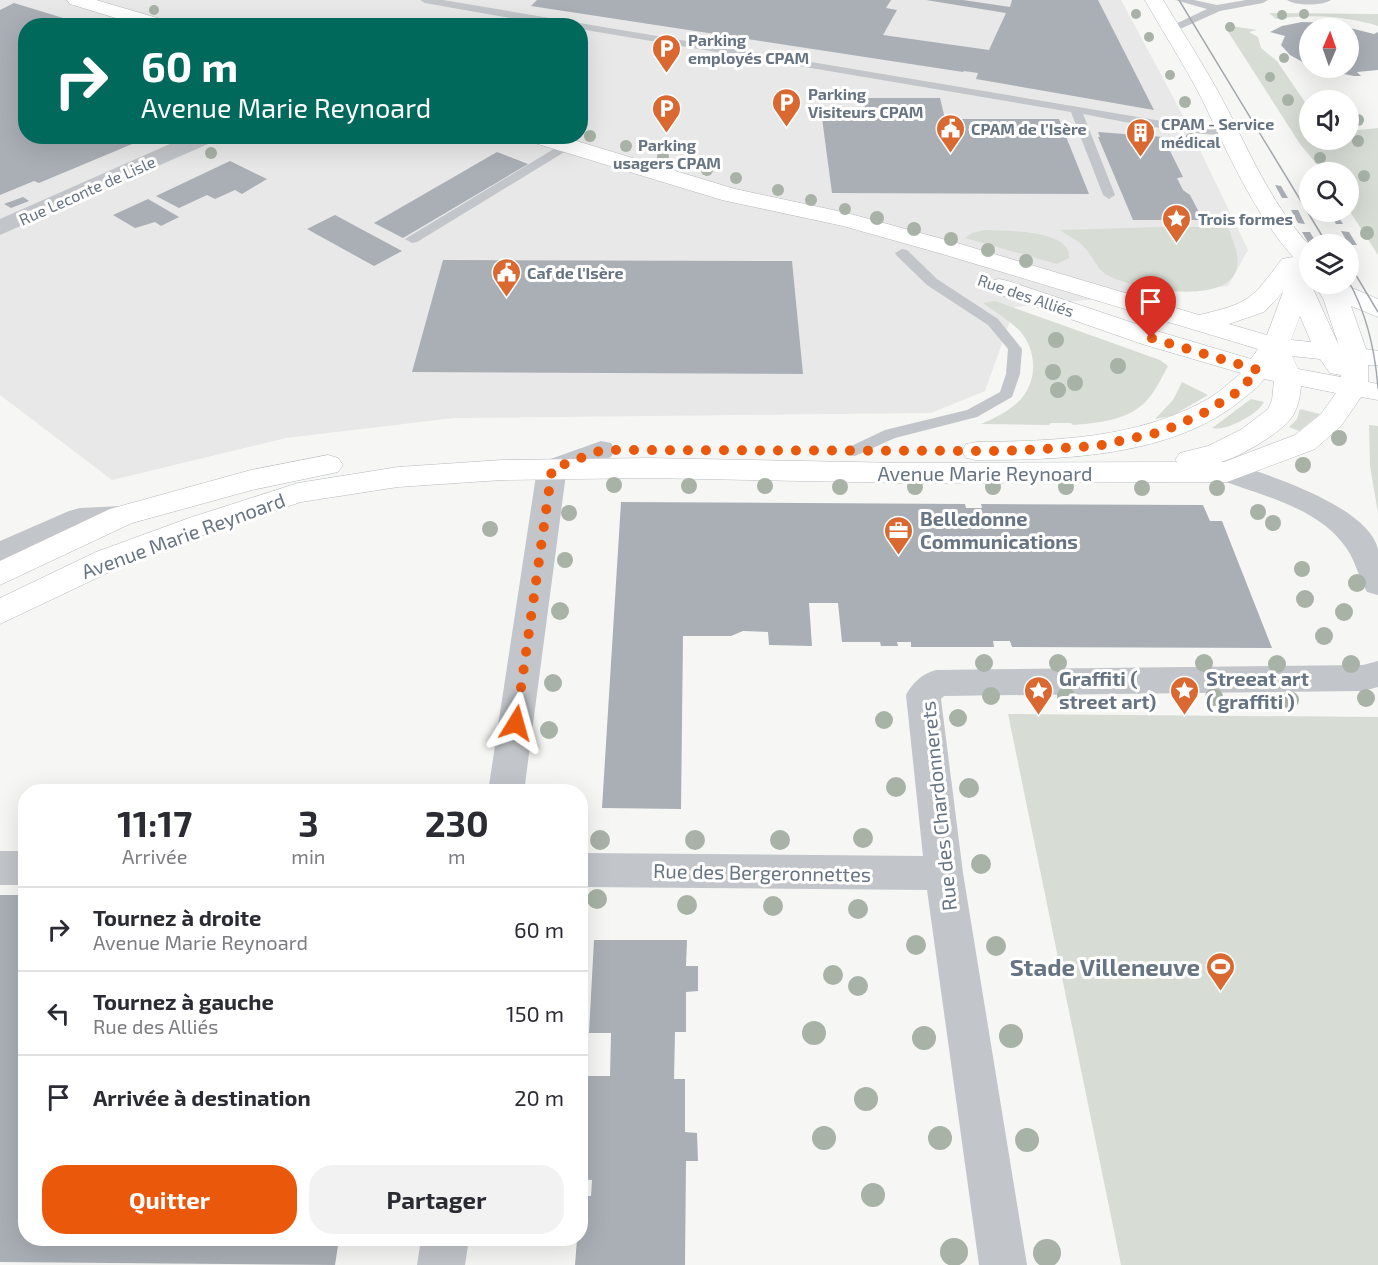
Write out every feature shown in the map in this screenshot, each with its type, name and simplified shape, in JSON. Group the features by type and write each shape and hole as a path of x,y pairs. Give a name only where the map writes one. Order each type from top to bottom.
{"main road":[{"path":"76,0 137,18"},
{"path":"1154,0 1283,231 1299,268"},
{"name":"Rue des Alliés","path":"564,144 670,178 766,204 847,220 937,245 1275,346"},
{"name":"Rue des Alliés","path":"766,204 833,232 902,253 1151,338 1258,370 1366,390"},
{"path":"1197,323 1242,315 1261,305 1299,271"},
{"name":"Avenue Marie Reynoard","path":"0,574 121,516 251,480 347,462 418,453 472,450 1005,451 1097,446 1161,432 1202,414 1239,391 1258,370 1275,346 1299,273"},
{"path":"1308,294 1329,353 1366,390"},
{"path":"1333,294 1367,357 1366,390"},
{"path":"1346,294 1378,309"},
{"path":"1275,346 1367,357"},
{"path":"1128,474 1217,454 1252,435 1280,414 1286,400 1288,377 1275,346"},
{"name":"Avenue Marie Reynoard","path":"0,612 107,560 200,525 298,493 398,477 502,470 1128,474 1227,472 1305,442 1366,390"}],"street":[{"name":"Rue Leconte de Lisle","path":"0,228 189,144"},
{"name":"Avenue Marie Reynoard","path":"552,469 602,450"},
{"path":"507,784 552,469"},
{"path":"1227,472 1301,500 1340,521 1361,545 1378,584"},
{"name":"Avenue Marie Reynoard","path":"0,553 81,518 121,516"},
{"name":"Rue des Chardonnerets","path":"1002,1265 944,873 923,695 936,683 1370,676"},
{"path":"0,868 18,868"},
{"name":"Rue des Bergeronnettes","path":"588,870 944,873"},
{"path":"441,1265 444,1246"}],"lane":[{"path":"425,0 532,18"},
{"path":"1180,0 1217,8"},
{"path":"1171,30 1217,8 1263,0"},
{"path":"1292,0 1326,0"},
{"path":"588,28 1228,133"},
{"path":"1075,109 1109,195"},
{"path":"412,239 567,145"},
{"path":"855,451 890,434 972,414 1007,394 1013,374 1015,349 993,322 932,282 902,253"}],"shaded area":[{"path":"0,0 1121,0 1188,125 1248,250 1228,286 1015,307 985,391 931,413 454,418 286,438 112,480 0,395"},
{"path":"1269,13 1378,14 1378,26 1359,21 1359,18 1276,19"},
{"path":"1225,27 1257,30 1249,32 1258,37 1261,48 1277,61 1299,93 1299,142"},
{"path":"1378,128 1378,255 1357,222 1359,222 1359,162 1315,162 1305,150 1359,150 1359,130"},
{"path":"1228,227 1238,263 1230,280 1217,288 1179,292 1121,281 1104,273 1081,244 1060,230"},
{"path":"985,230 1020,232 1048,237 1060,242 1067,249 1069,258 1057,264 965,238 972,233"},
{"path":"995,301 1160,360 1168,366 1154,392 1141,406 1133,412 1114,419 1073,425 1071,423 981,424 1017,403 1029,387 1032,377 1032,358 1026,339 1007,320 983,303"},
{"path":"1182,382 1208,395 1172,416 1155,419 1173,400"},
{"path":"1251,399 1264,402 1255,412 1233,425 1218,429 1212,428"},
{"path":"1300,409 1320,414 1299,431 1289,427 1297,419"},
{"path":"1369,425 1378,426 1378,513 1370,466"},
{"name":"Stade Villeneuve","path":"1008,714 1378,717 1378,1265 1121,1265"}],"building":[{"path":"537,0 891,0 886,8 897,10 883,35 989,50 1006,13 926,0 963,0 1010,7 1012,0 1098,0 1154,110 976,79 978,73 531,6"},
{"path":"14,3 63,18 18,18 18,144 132,144 39,183 34,181 0,195 0,10"},
{"path":"1299,23 1299,60 1290,55 1281,45 1285,36 1270,32 1282,26"},
{"path":"1359,30 1374,34 1378,32 1378,70 1359,72"},
{"path":"863,98 940,98 945,119 1059,119 1089,194 832,193 822,118 867,118"},
{"name":"CPAM - Service médical","path":"1098,132 1163,137 1183,177 1177,178 1183,190 1190,195 1203,220 1133,220 1098,137 1100,137"},
{"path":"497,152 528,164 403,238 374,223"},
{"path":"230,161 267,179 242,194 235,190 215,199 207,195 179,208 156,196"},
{"path":"1275,185 1281,186 1288,198 1282,198"},
{"path":"23,197 29,201 11,208 4,204"},
{"path":"148,199 179,217 161,226 155,222 135,228 113,215"},
{"path":"1291,210 1298,210 1299,222 1305,224 1298,223"},
{"path":"335,215 402,251 374,266 307,229"},
{"path":"443,260 792,261 803,374 412,372"},
{"path":"621,502 965,504 966,508 982,508 981,504 1203,505 1210,521 1222,521 1272,648 1012,647 1010,641 993,641 994,647 911,647 911,642 897,642 898,646 881,646 880,642 842,642 838,603 809,603 812,646 769,645 768,632 743,631 731,636 683,636 681,809 602,808"},
{"path":"0,895 18,895 18,1246 338,1246 335,1265 0,1262"},
{"path":"594,940 687,940 686,966 698,966 698,991 686,992 686,1032 675,1032 674,1079 685,1079 685,1132 697,1133 698,1161 686,1161 685,1265 575,1265 576,1246 588,1246 588,1196 591,1196 592,1180 588,1180 588,1076 610,1076 611,1033 589,1033"}],"tram line":[{"path":"1179,0 1321,234"},
{"path":"1359,280 1378,312"},
{"path":"1355,294 1369,332 1378,388"}],"place":[{"name":"Parking employés CPAM","path":"667,74"},
{"name":"Parking Visiteurs CPAM","path":"787,128"},
{"name":"Parking usagers CPAM","path":"667,134"},
{"name":"CPAM de l'Isère","path":"950,154"},
{"name":"CPAM - Service médical","path":"1140,158"},
{"name":"Trois formes","path":"1177,244"},
{"name":"Caf de l'Isère","path":"506,298"},
{"name":"Belledonne Communications","path":"899,556"},
{"name":"Graffiti ( street art)","path":"1038,716"},
{"name":"Streeat art ( graffiti )","path":"1185,716"},
{"name":"Stade Villeneuve","path":"1221,992"}],"route":[{"path":"516,723 552,469 602,450 1005,451 1097,446 1161,432 1202,414 1239,391 1258,370 1151,338"}]}
